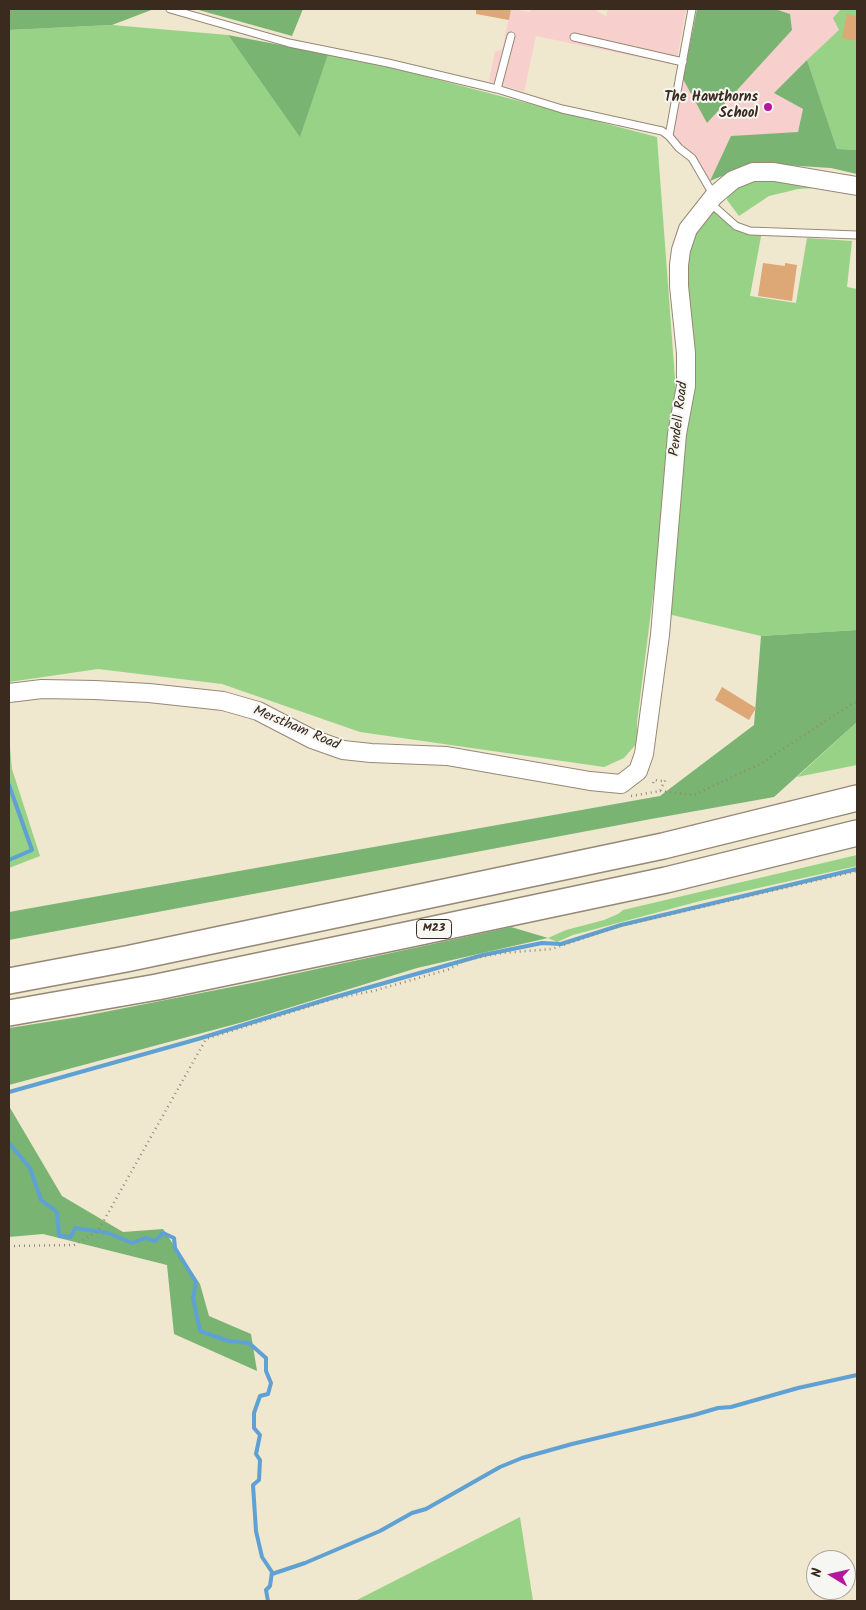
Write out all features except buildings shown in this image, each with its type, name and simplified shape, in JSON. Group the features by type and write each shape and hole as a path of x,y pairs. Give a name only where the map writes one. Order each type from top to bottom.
{"highway":[{"path":"9,980 126,959 653,848 857,798"},
{"name":"M23","path":"9,1013 157,988 666,880 857,833"}],"street":[{"name":"Pendell Road","path":"638,771 644,754 660,635 678,434 686,386 686,353 679,286 679,265 681,250 688,229 711,199 733,180 753,172 774,172 857,186"},
{"name":"Merstham Road","path":"9,693 42,689 95,690 149,693 223,701 258,711 312,739 343,750 447,756 590,781 622,784 638,771"}],"lane":[{"path":"170,9 289,43 497,88 562,110 662,131 692,158 711,199 736,226 750,231 857,235"},
{"path":"669,136 692,9"},
{"path":"497,88 511,36"},
{"path":"574,37 683,62"}],"path":[{"path":"631,796 660,791 694,795 760,764 857,702"},
{"path":"660,791 666,779"},
{"path":"653,783 654,780 662,781 660,791"},
{"path":"9,1246 74,1245 97,1232 206,1039 333,999 373,991 450,969 465,960 502,953 552,949 616,927 857,871"}],"shaded area":[{"path":"511,9 530,12 532,9 593,9 606,16 608,9 686,9 676,65 536,36 524,92 489,81 495,51 502,50"},
{"name":"The Hawthorns School","path":"697,9 857,9 857,174 831,168 753,163 710,181 672,135"}],"green space":[{"path":"9,9 154,9 112,25 9,30"},
{"path":"195,9 303,9 292,36"},
{"path":"697,9 775,9 790,14 792,30 707,123 683,79"},
{"path":"841,9 857,9 857,150 837,149 807,60 839,30 833,18"},
{"path":"112,25 228,35 300,136 328,51 657,137 677,406 637,722 637,743 624,758 604,767 360,732 222,684 98,669 9,682 9,30"},
{"path":"228,35 328,54 300,137"},
{"path":"807,60 837,149 857,150 857,174 831,168 753,163 710,181 731,136 798,132 803,109 774,93"},
{"path":"781,178 830,187 798,189 769,196 739,216 727,200 728,193 750,181"},
{"path":"714,206 736,226 762,231 750,296 796,303 807,238 852,241 847,287 857,289 857,630 761,636 668,614 685,257 694,228"},
{"path":"857,630 857,722 774,797 9,940 9,912 660,796 754,725 761,636"},
{"path":"857,722 857,765 797,777"},
{"path":"9,736 12,769 40,856 9,868"},
{"path":"857,855 857,866 700,901 573,935 557,942 548,938 566,930 604,920 623,910"},
{"path":"511,927 548,938 417,968 243,1022 9,1085 9,1028 79,1017 252,983"},
{"path":"9,1106 62,1196 123,1232 163,1229 200,1284 209,1316 251,1334 257,1371 174,1334 167,1265 43,1234 9,1237"},
{"path":"520,1517 533,1601 355,1601"}],"waterway":[{"path":"9,785 32,850 9,860"},
{"path":"9,1092 198,1039 328,999 483,955 542,943 561,944 621,925 857,869"},
{"path":"9,1143 30,1168 41,1200 57,1212 59,1236 71,1237 75,1228 108,1233 132,1243 145,1238 155,1241 163,1233 174,1238 175,1248 196,1282 193,1298 200,1331 228,1341 249,1343 266,1358 266,1371 271,1383 268,1394 260,1396 254,1413 254,1428 260,1435 256,1454 260,1460 259,1480 253,1485 256,1531 262,1557 272,1572 270,1586 266,1590 268,1601"},
{"path":"272,1574 305,1563 380,1531 412,1513 426,1509 500,1467 522,1458 718,1408 731,1407 798,1388 857,1375"}],"place":[{"name":"The Hawthorns School","path":"768,107"}]}
